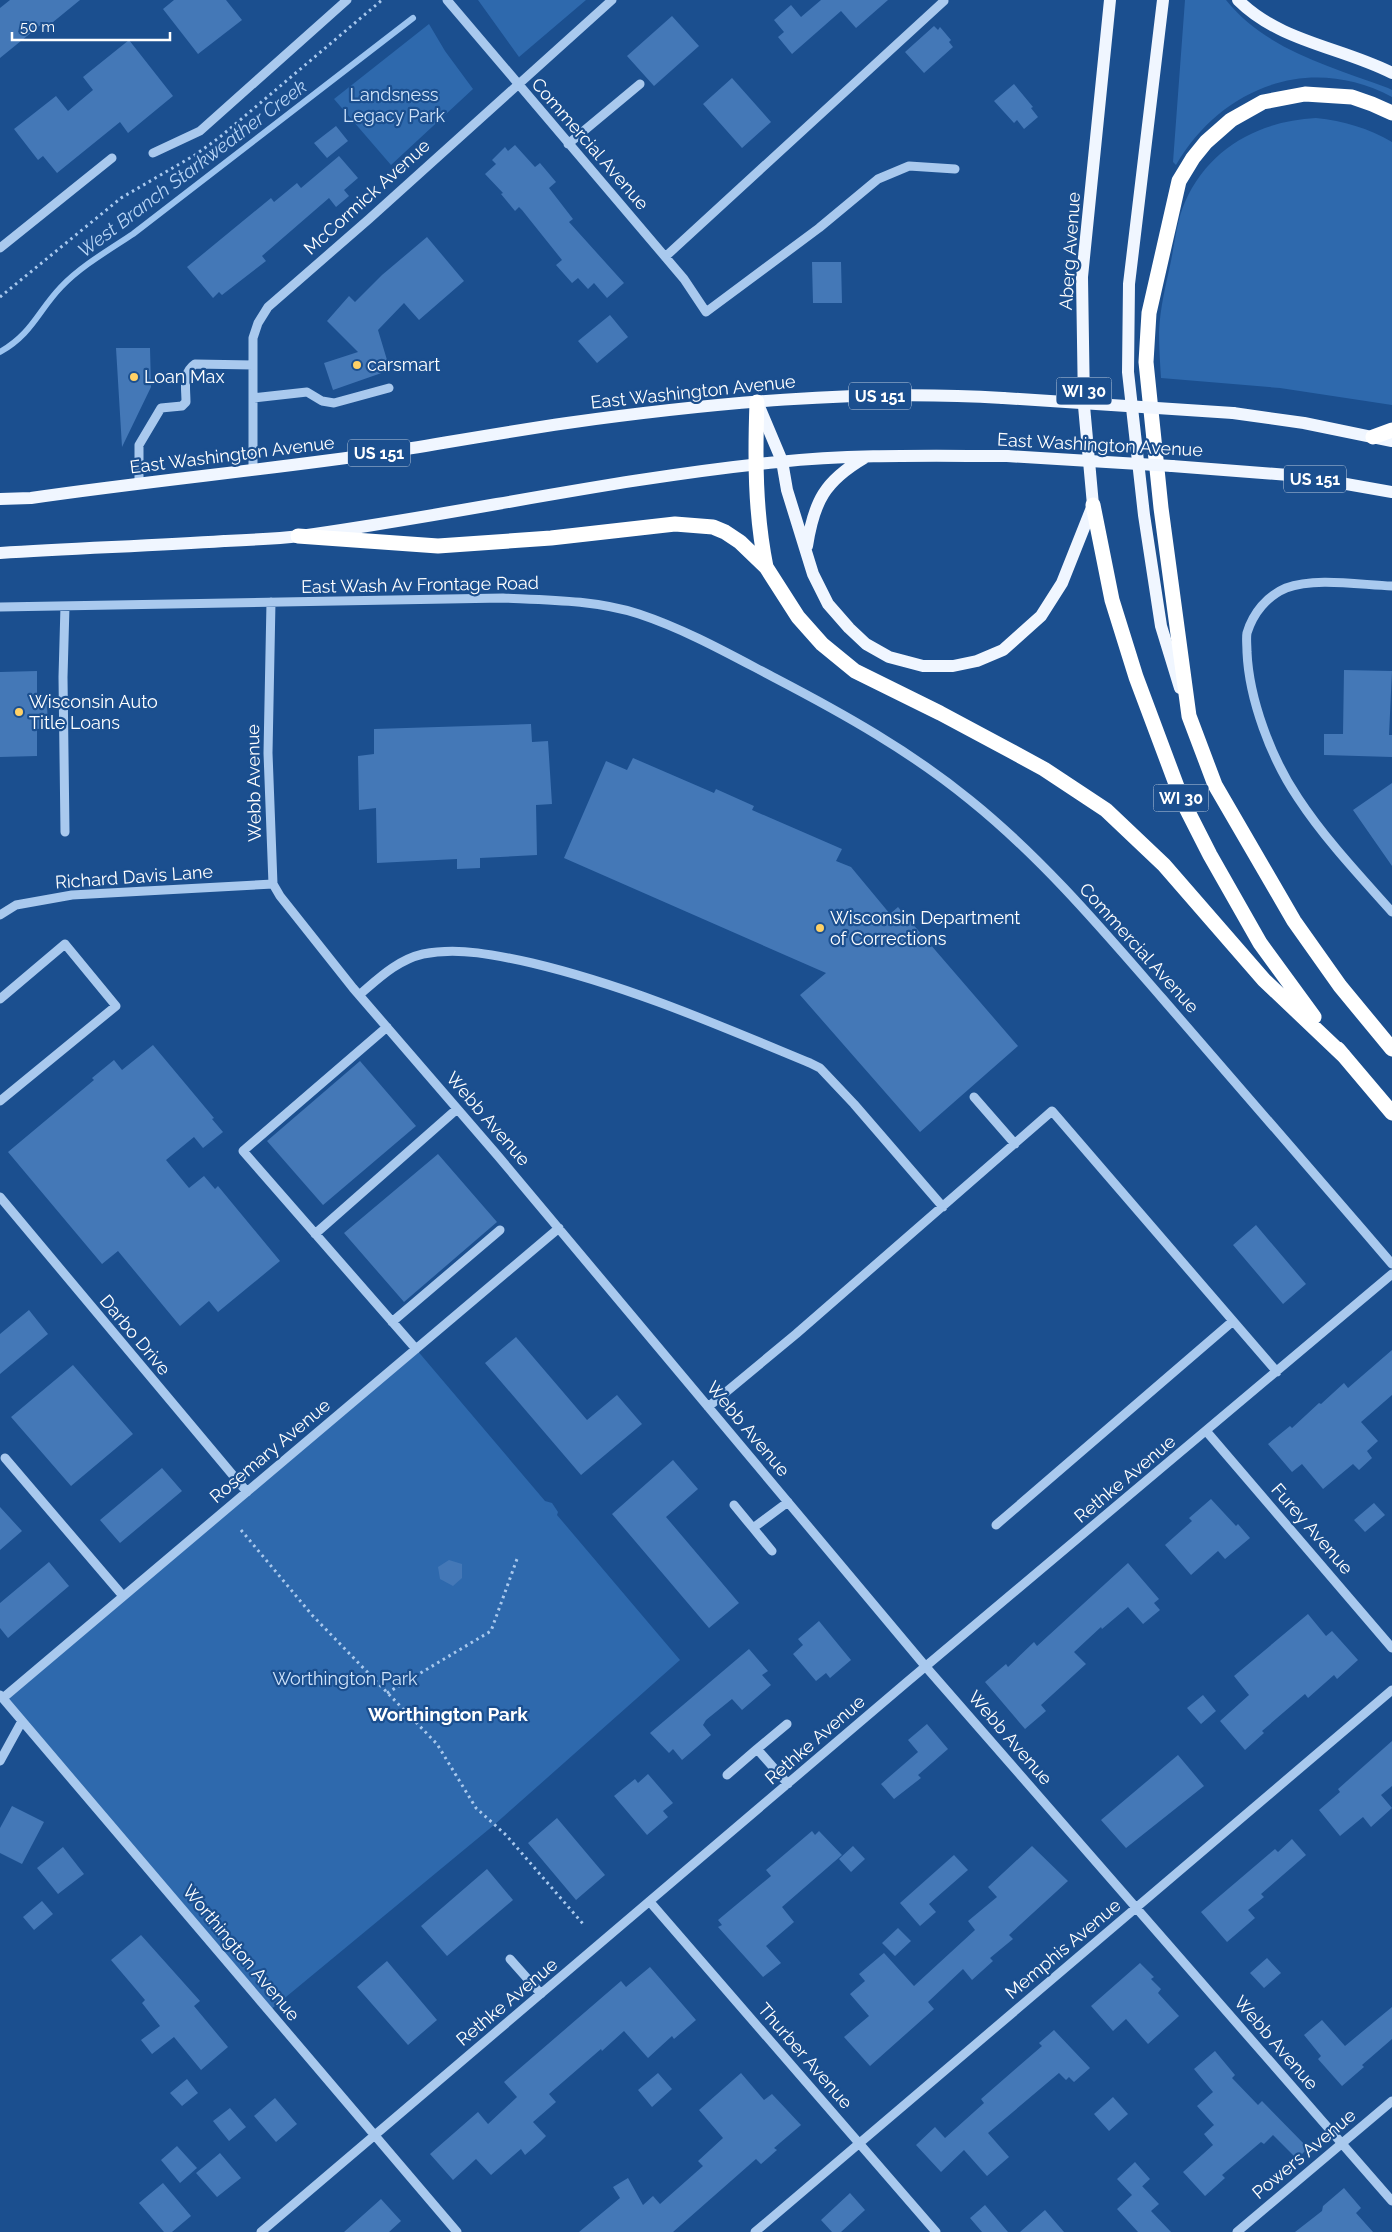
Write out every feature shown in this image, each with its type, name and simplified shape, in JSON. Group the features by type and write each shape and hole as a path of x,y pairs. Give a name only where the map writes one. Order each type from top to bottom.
{"highway":[{"path":"1189,716 1161,508 1146,362 1149,313 1179,181 1198,150 1215,134 1239,115 1263,102 1305,94 1330,94 1352,97 1392,113"},
{"path":"757,402 755,464 759,525 766,567"},
{"path":"1373,437 1392,430"},
{"name":"WI 30","path":"1093,505 1112,600 1136,677 1182,800 1210,855 1260,943 1344,1056 1392,1113"},
{"path":"298,536 438,546 551,538 675,524 713,527 725,532 740,542 766,567 798,617 822,644 855,671 940,713 1035,765 1106,810 1164,865 1264,980 1344,1056"},
{"name":"WI 30","path":"1189,716 1215,784 1294,921 1340,986 1392,1049"}],"main road":[{"name":"Aberg Avenue","path":"1093,505 1084,406 1082,277 1110,0"},
{"name":"WI 30","path":"1163,0 1129,284 1128,372 1144,514 1161,626 1189,716"},
{"path":"1238,0 1261,19 1282,31 1392,73"},
{"name":"East Washington Avenue","path":"0,498 31,498 353,457 565,423 710,405 823,397 1003,398 1233,414 1304,423 1392,441"},
{"path":"757,402 782,461 787,490 807,548 813,574 828,604 848,628 866,644 889,657 923,666 953,666 978,661 1003,650 1041,616 1062,583 1093,505"},
{"path":"807,548 814,512 828,487 843,471 868,456"},
{"name":"East Washington Avenue","path":"0,553 160,546 298,536 426,516 571,490 755,464 868,456 1007,456 1237,470 1301,476 1392,492"}],"street":[{"path":"152,153 200,131 347,0"},
{"name":"McCormick Avenue","path":"253,470 253,338 258,323 268,307 369,219 612,0"},
{"path":"665,257 944,1"},
{"name":"Commercial Avenue","path":"449,3 684,278 706,312 819,228 878,179 909,166 954,169"},
{"path":"568,144 640,84"},
{"path":"0,248 112,158"},
{"path":"140,484 139,445 161,408 182,406 186,402 186,376 188,368 195,364 253,365"},
{"path":"253,398 307,392 322,401 334,403 389,388"},
{"path":"1392,586 1309,583 1286,588 1270,597 1258,610 1247,634 1248,670 1259,715 1279,763 1297,797 1337,851 1392,912"},
{"name":"East Wash Av Frontage Road","path":"0,607 503,598 575,601 639,614 708,643 818,701"},
{"name":"Webb Avenue","path":"271,602 268,754 273,884 360,995 559,1228 926,1667 1392,2201"},
{"path":"65,606 63,677 65,832"},
{"name":"Commercial Avenue","path":"818,701 890,742 935,773 986,814 1052,875 1263,1113 1392,1264"},
{"name":"Richard Davis Lane","path":"0,915 16,905 72,895 273,884"},
{"path":"0,999 65,944 116,1006 0,1101"},
{"path":"360,995 387,972 404,961 421,955 440,952 470,952 508,958 577,974 625,989 820,1068 854,1104 943,1207"},
{"path":"387,1027 243,1151 416,1349"},
{"path":"974,1097 1015,1144"},
{"path":"316,1234 458,1109"},
{"path":"708,1407 1052,1112 1277,1372"},
{"name":"Darbo Drive","path":"0,1197 247,1492"},
{"name":"Rosemary Avenue","path":"1,1696 247,1492 559,1228"},
{"path":"392,1322 500,1230"},
{"name":"Rethke Avenue","path":"261,2232 374,2134 1392,1274"},
{"path":"996,1525 1233,1321"},
{"name":"Furey Avenue","path":"1207,1432 1392,1648"},
{"path":"5,1458 123,1596"},
{"path":"754,1528 788,1502"},
{"path":"734,1505 772,1551"},
{"name":"Memphis Avenue","path":"755,2232 1392,1690"},
{"name":"Worthington Avenue","path":"1,1696 457,2232"},
{"path":"0,1762 22,1720"},
{"path":"727,1775 787,1724"},
{"path":"757,1749 788,1784"},
{"name":"Thurber Avenue","path":"650,1902 936,2232"},
{"path":"510,1959 541,1994"},
{"name":"Powers Avenue","path":"1237,2232 1392,2101"}],"path":[{"path":"241,1530 312,1614 437,1744 476,1808 506,1835 584,1925"},
{"path":"388,1693 491,1631 517,1559"}],"green space":[{"path":"478,0 586,0 519,57"},
{"path":"1185,0 1226,0 1260,32 1280,44 1322,64 1388,88 1392,90 1392,97 1361,84 1330,78 1299,79 1270,85 1242,98 1217,115 1195,138 1176,165 1173,162"},
{"name":"Landsness Legacy Park","path":"429,24 445,51 473,89 391,165 334,99"},
{"path":"1316,118 1356,126 1392,142 1392,405 1280,388 1161,378 1159,332 1162,305 1180,216 1195,183 1222,152 1238,140 1256,131 1275,125 1295,120"},
{"name":"Worthington Park","path":"416,1349 545,1501 552,1503 558,1512 557,1515 680,1660 494,1825 269,2011 3,1698"}],"building":[{"path":"10,0 80,0 47,27 43,23 0,58 0,8"},
{"path":"174,0 226,0 242,20 198,54 163,9"},
{"path":"821,0 888,0 856,28 841,11 792,54 778,37 784,32 774,20 791,5 801,17"},
{"path":"672,16 699,46 654,86 627,56"},
{"path":"934,26 938,30 940,27 951,40 949,42 953,47 924,73 905,52"},
{"path":"129,40 173,96 128,133 120,122 57,173 43,156 38,160 14,129 56,96 68,111 93,90 83,77"},
{"path":"732,78 771,122 742,148 703,104"},
{"path":"1014,84 1033,107 1031,108 1038,117 1024,129 1017,120 1014,123 994,101"},
{"path":"336,126 348,141 327,158 314,143"},
{"path":"515,145 535,167 540,163 556,182 549,188 573,219 569,222 624,283 607,298 594,283 588,289 578,278 572,283 556,265 562,260 522,210 519,207 515,211 501,194 503,193 485,174 496,164 492,160 505,147 508,151"},
{"path":"339,156 358,178 344,190 349,196 336,207 329,198 262,256 266,261 222,295 219,292 213,298 187,267 271,198 274,202 297,183 301,188"},
{"path":"427,237 464,281 419,320 404,303 378,330 390,370 333,390 324,363 358,352 327,321 349,296 355,302 382,275"},
{"path":"812,262 841,262 842,303 813,303"},
{"path":"610,315 628,337 597,363 578,341"},
{"path":"116,348 150,348 151,387 122,447"},
{"path":"1344,670 1392,671 1389,735 1392,735 1392,757 1324,755 1324,734 1343,734"},
{"path":"37,671 37,704 47,704 48,728 37,729 37,756 0,757 0,672"},
{"path":"531,724 532,742 548,741 552,804 536,805 537,855 480,858 480,868 457,869 457,859 377,863 376,808 359,810 358,756 374,754 374,729"},
{"name":"Wisconsin Department of Corrections","path":"633,758 714,793 716,789 754,806 752,810 842,849 836,861 851,867 890,914 898,907 1018,1046 920,1132 800,995 826,973 564,858 606,761 627,770"},
{"path":"1392,783 1392,866 1353,810"},
{"path":"153,1045 214,1118 212,1119 223,1132 203,1148 194,1137 166,1160 189,1188 204,1176 215,1189 218,1186 280,1261 218,1312 209,1301 180,1326 118,1251 102,1264 8,1152 94,1080 92,1078 114,1060 122,1070"},
{"path":"360,1061 416,1126 323,1205 267,1141"},
{"path":"438,1154 497,1222 404,1302 344,1233"},
{"path":"1256,1225 1306,1284 1283,1304 1233,1245"},
{"path":"29,1310 48,1334 0,1374 0,1334"},
{"path":"516,1337 587,1420 617,1395 642,1424 581,1475 485,1363"},
{"path":"1392,1350 1392,1395 1361,1422 1378,1441 1367,1451 1372,1458 1359,1470 1353,1464 1323,1489 1302,1464 1292,1472 1268,1444 1290,1426 1292,1428 1344,1383 1348,1388"},
{"path":"73,1365 133,1434 71,1486 11,1417"},
{"path":"673,1460 698,1489 666,1517 739,1603 709,1628 612,1514"},
{"path":"162,1468 182,1491 120,1543 100,1520"},
{"path":"1211,1499 1250,1538 1225,1559 1218,1551 1191,1575 1165,1545 1192,1521 1189,1518"},
{"path":"1374,1503 1385,1515 1365,1532 1354,1520"},
{"path":"0,1507 22,1531 0,1550"},
{"path":"449,1560 462,1564 462,1578 453,1586 440,1579 438,1567"},
{"path":"49,1562 69,1586 8,1638 0,1628 0,1603"},
{"path":"1128,1563 1159,1599 1154,1603 1160,1610 1143,1624 1128,1607 1102,1629 1101,1627 1074,1652 1086,1664 1041,1705 1046,1711 1025,1729 985,1682 1006,1664 1008,1667 1034,1642 1037,1646"},
{"path":"1308,1614 1326,1636 1332,1631 1358,1660 1337,1679 1334,1675 1308,1698 1305,1694 1262,1731 1264,1733 1245,1750 1220,1721 1249,1695 1234,1676"},
{"path":"819,1621 851,1660 830,1678 826,1673 816,1681 793,1654 803,1645 798,1639"},
{"path":"749,1649 768,1671 762,1675 771,1685 742,1710 732,1699 706,1720 703,1725 711,1735 682,1760 673,1749 669,1753 650,1733"},
{"path":"1203,1695 1216,1711 1201,1724 1187,1708"},
{"path":"927,1724 948,1749 918,1775 921,1778 894,1799 881,1784 918,1752 908,1740"},
{"path":"1392,1741 1392,1786 1381,1795 1392,1808 1371,1827 1363,1817 1340,1836 1319,1810 1340,1792 1338,1789"},
{"path":"1178,1755 1204,1786 1126,1848 1101,1820"},
{"path":"648,1774 673,1803 663,1811 668,1817 647,1835 614,1796 635,1779 638,1783"},
{"path":"12,1806 44,1822 22,1864 0,1853 0,1828"},
{"path":"557,1818 605,1875 576,1900 528,1843"},
{"path":"812,1831 815,1835 819,1831 842,1855 782,1907 794,1922 766,1946 781,1963 763,1977 718,1927 722,1925 718,1920 771,1876 766,1870"},
{"path":"1292,1839 1306,1855 1261,1894 1264,1897 1248,1910 1255,1918 1227,1942 1201,1912 1275,1849 1278,1852"},
{"path":"853,1846 865,1859 851,1872 839,1859"},
{"path":"1032,1846 1068,1881 1009,1935 1013,1939 990,1958 993,1961 972,1980 963,1969 928,2002 934,2009 870,2066 844,2037 869,2016 850,1994 865,1981 859,1974 884,1953 914,1986 975,1930 968,1921 997,1897 988,1887"},
{"path":"63,1847 84,1874 58,1894 37,1868"},
{"path":"954,1855 968,1870 929,1904 936,1912 920,1926 900,1903"},
{"path":"487,1869 513,1900 447,1956 421,1926"},
{"path":"42,1901 53,1914 34,1930 23,1917"},
{"path":"898,1928 911,1941 895,1956 882,1943"},
{"path":"141,1935 200,2001 194,2006 228,2047 201,2070 174,2037 152,2054 141,2040 160,2026 142,2003 145,2000 111,1960"},
{"path":"1267,1958 1281,1973 1264,1988 1250,1973"},
{"path":"387,1961 437,2020 408,2045 357,1987"},
{"path":"1140,1963 1154,1977 1151,1979 1161,1989 1158,1993 1179,2016 1148,2044 1126,2019 1113,2031 1091,2006"},
{"path":"650,1967 696,2020 674,2039 672,2036 648,2058 624,2031 549,2094 556,2102 533,2122 546,2136 540,2142 525,2155 521,2149 491,2175 476,2159 453,2180 430,2154 478,2112 488,2124 517,2097 504,2082 621,1981 626,1987"},
{"path":"1392,2007 1392,2039 1362,2065 1364,2067 1342,2086 1318,2059 1321,2056 1304,2035 1322,2020 1345,2046"},
{"path":"1054,2030 1090,2068 1074,2082 1069,2077 1066,2080 1059,2073 988,2133 1009,2157 987,2176 964,2150 941,2172 916,2145 935,2127 945,2138 984,2103 981,2099 1042,2046 1039,2043"},
{"path":"1215,2051 1235,2075 1232,2078 1258,2105 1262,2101 1308,2148 1297,2159 1273,2135 1264,2144 1261,2142 1222,2175 1225,2178 1205,2196 1183,2172 1213,2145 1204,2134 1214,2125 1197,2106 1213,2092 1194,2069"},
{"path":"658,2073 672,2089 652,2107 638,2090"},
{"path":"741,2073 764,2100 772,2094 801,2125 774,2148 777,2150 761,2164 756,2159 673,2232 579,2232 620,2198 613,2187 628,2178 643,2205 653,2196 660,2204 703,2166 698,2161 723,2138 699,2110"},
{"path":"187,2079 198,2093 182,2106 170,2093"},
{"path":"1113,2097 1128,2114 1109,2131 1094,2114"},
{"path":"275,2098 297,2124 276,2142 254,2116"},
{"path":"230,2108 246,2127 229,2141 213,2121"},
{"path":"177,2146 197,2168 180,2183 161,2160"},
{"path":"220,2153 241,2178 217,2197 196,2173"},
{"path":"1135,2162 1150,2179 1142,2186 1159,2204 1151,2211 1171,2232 1138,2232 1117,2209 1132,2195 1117,2179"},
{"path":"163,2183 191,2216 172,2232 164,2232 139,2203"},
{"path":"1344,2188 1361,2208 1356,2213 1373,2232 1295,2232 1322,2211 1323,2206"},
{"path":"850,2193 865,2210 841,2232 832,2232 821,2220"},
{"path":"381,2199 401,2221 389,2232 344,2232"},
{"path":"985,2205 1008,2232 982,2232 970,2218"},
{"path":"1045,2210 1064,2232 1020,2232"}],"waterway":[{"name":"West Branch Starkweather Creek","path":"0,352 20,338 53,296 77,272 133,234 413,18"}],"place":[{"name":"carsmart","path":"357,365"},
{"name":"Loan Max","path":"134,377"},
{"name":"Wisconsin Auto Title Loans","path":"19,712"},
{"name":"Wisconsin Department of Corrections","path":"820,928"}],"district":[{"name":"Worthington Park","path":"448,1714"}]}
